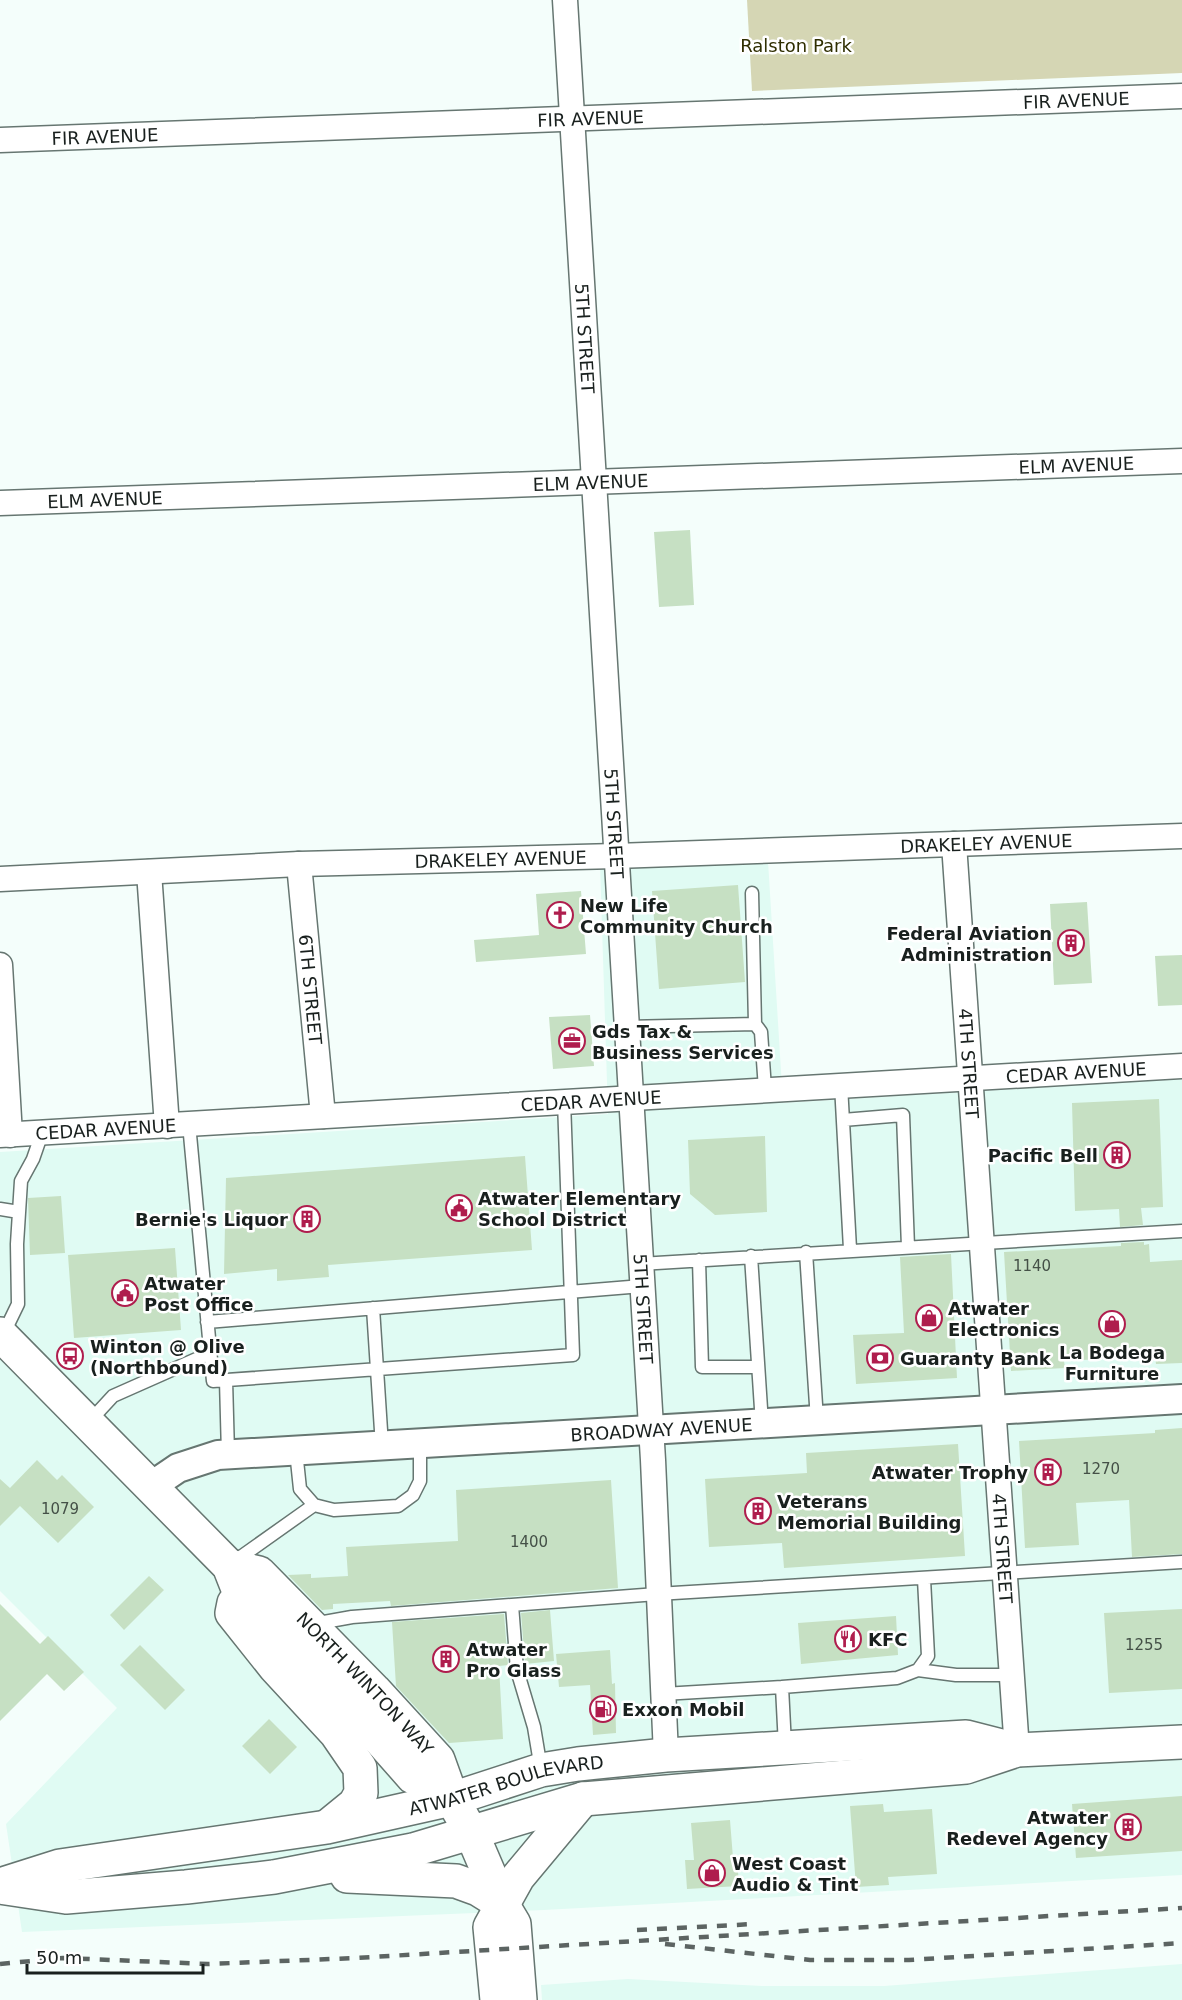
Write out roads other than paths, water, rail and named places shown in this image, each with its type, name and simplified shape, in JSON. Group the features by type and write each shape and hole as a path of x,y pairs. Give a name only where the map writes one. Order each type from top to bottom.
{"main road":[{"name":"NORTH WINTON WAY","path":"1,1335 150,1487 413,1777 452,1799"},
{"name":"NORTH WINTON WAY","path":"234,1580 259,1573 438,1760 452,1799"},
{"path":"234,1580 232,1613 275,1667 336,1732 360,1768 361,1793 355,1804 327,1827"},
{"name":"ATWATER BOULEVARD","path":"0,1886 60,1866 327,1827 452,1799 541,1770 666,1755 966,1737 1017,1750"},
{"name":"ATWATER BOULEVARD","path":"0,1886 66,1897 186,1887 355,1863 472,1834 525,1815 583,1799 966,1767 1017,1750 1182,1742"},
{"path":"452,1799 472,1834 502,1904 514,1924 520,2000"},
{"path":"497,2000 490,1927 502,1904 536,1853 583,1799"},
{"path":"295,1873 456,1881 478,1889 502,1904"}],"street":[{"name":"5TH STREET","path":"565,0 651,1431 666,1755"},
{"name":"FIR AVENUE","path":"0,140 1182,96"},
{"name":"ELM AVENUE","path":"0,504 1182,461"},
{"name":"DRAKELEY AVENUE","path":"0,879 299,864 616,856 1182,836"},
{"name":"4TH STREET","path":"954,844 1017,1750"},
{"name":"6TH STREET","path":"299,864 323,1116"},
{"path":"149,872 178,1125"},
{"path":"0,965 5,1135"},
{"name":"CEDAR AVENUE","path":"5,1135 1182,1066"},
{"name":"BROADWAY AVENUE","path":"150,1487 178,1468 228,1454 1182,1399"}],"lane":[{"path":"752,893 755,1024 761,1032 765,1089"},
{"path":"626,1027 755,1024"},
{"path":"841,1085 850,1249"},
{"path":"178,1125 207,1322 213,1381 573,1355 564,1101"},
{"path":"843,1120 903,1115 908,1247"},
{"path":"1,1335 18,1304 17,1244 21,1181 33,1159 42,1133"},
{"path":"0,1209 19,1212"},
{"path":"207,1322 571,1291 699,1260 982,1241 1182,1231"},
{"path":"807,1252 817,1420"},
{"path":"751,1256 762,1424"},
{"path":"699,1260 702,1367 758,1367"},
{"path":"373,1308 382,1446"},
{"path":"87,1423 113,1396 210,1353"},
{"path":"226,1380 228,1454"},
{"path":"296,1451 300,1489 314,1505 334,1510 398,1506 413,1495 420,1481 420,1444"},
{"path":"234,1580 314,1505"},
{"path":"310,1625 326,1619 657,1594 1182,1562"},
{"path":"918,1670 928,1656 924,1579"},
{"path":"512,1605 517,1670 534,1727 541,1770"},
{"path":"663,1694 897,1678 918,1670 956,1675 1011,1675"},
{"path":"782,1687 786,1748"}],"railway":[{"path":"0,1964 63,1958 208,1964 356,1958 1182,1908"},
{"path":"637,1930 754,1924"},
{"path":"665,1944 810,1960 909,1960 1182,1943"}],"place":[{"name":"New Life Community Church","path":"560,915"},
{"name":"Federal Aviation Administration","path":"1071,943"},
{"name":"Gds Tax & Business Services","path":"572,1041"},
{"name":"Pacific Bell","path":"1117,1155"},
{"name":"Atwater Elementary School District","path":"459,1208"},
{"name":"Bernie's Liquor","path":"307,1219"},
{"name":"Atwater Post Office","path":"125,1293"},
{"name":"Atwater Electronics","path":"929,1318"},
{"name":"La Bodega Furniture","path":"1112,1324"},
{"name":"Winton @ Olive (Northbound)","path":"70,1356"},
{"name":"Guaranty Bank","path":"880,1358"},
{"name":"Atwater Trophy","path":"1048,1472"},
{"name":"Veterans Memorial Building","path":"758,1511"},
{"name":"KFC","path":"848,1639"},
{"name":"Atwater Pro Glass","path":"446,1659"},
{"name":"Exxon Mobil","path":"603,1709"},
{"name":"Atwater Redevel Agency","path":"1128,1827"},
{"name":"West Coast Audio & Tint","path":"712,1873"}],"park label":[{"name":"Ralston Park","path":"796,45"}]}
